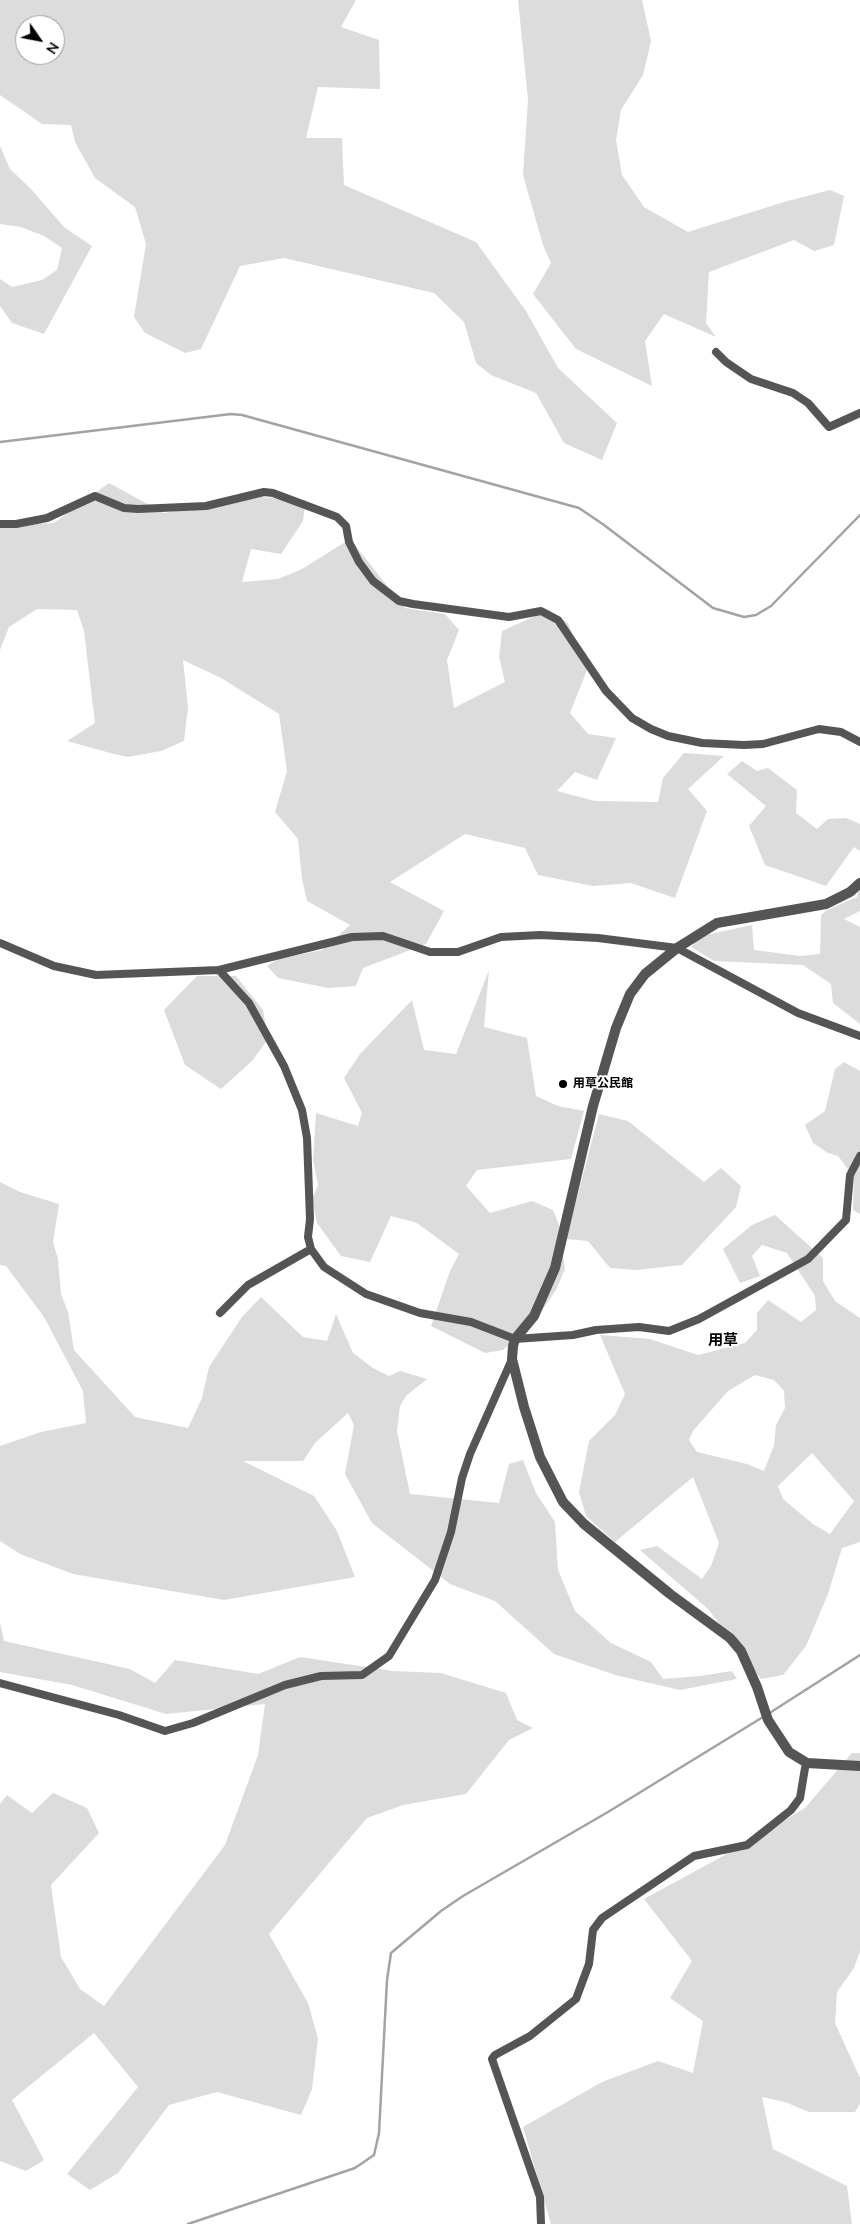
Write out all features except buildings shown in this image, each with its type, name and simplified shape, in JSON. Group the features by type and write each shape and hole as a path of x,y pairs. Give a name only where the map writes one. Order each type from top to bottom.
{"street":[{"path":"716,352 726,362 751,379 794,394 808,402 829,427 860,414"},
{"path":"0,524 16,524 47,518 95,496 124,508 138,509 206,506 264,492 273,493 337,517 346,526 352,549 373,581 399,601 509,617 542,611 558,620 606,691 632,718 651,729 668,736 702,743 763,744 819,729 841,732 860,742"},
{"path":"860,883 850,892 826,904 717,922 677,948 646,974 630,994 616,1028 593,1106 555,1268 534,1316 515,1339 512,1346 512,1359 524,1407 540,1457 563,1502 584,1524 662,1588 730,1638 741,1651 757,1687 768,1720 789,1752 807,1762 860,1766"},
{"path":"0,943 54,966 96,975 219,970 352,937 383,936 430,952 458,952 501,936 540,935 598,938 677,948 798,1013 860,1036"},
{"path":"219,970 249,1002 284,1066 302,1110 307,1138 310,1219 308,1236 311,1249 324,1267 374,1298 420,1313 471,1322 515,1339 573,1336 596,1330 639,1327 669,1331 699,1319 808,1259 831,1238 846,1220 850,1175 860,1156"},
{"path":"220,1313 248,1285 311,1249"},
{"path":"0,1683 119,1715 166,1731 193,1723 285,1685 322,1676 362,1676 389,1656 435,1580 451,1532 462,1478 474,1445 512,1359"},
{"path":"541,2224 540,2197 492,2059 495,2055 530,2036 576,1998 589,1964 593,1930 602,1918 694,1856 747,1845 791,1810 800,1798 803,1787 804,1768 807,1762"}],"shaded area":[{"path":"0,0 356,0 341,27 379,40 380,89 318,87 306,138 342,138 344,185 476,242 526,311 558,368 617,423 602,460 564,443 536,393 491,375 476,363 464,322 434,293 284,258 240,266 201,349 185,353 145,333 134,317 146,244 135,207 95,178 75,142 71,125 42,124 0,95"},
{"path":"518,0 642,0 651,41 643,75 621,110 616,140 622,175 644,207 688,232 784,202 830,190 844,196 834,245 814,251 794,240 709,272 706,323 716,337 664,314 645,341 652,386 576,349 533,294 551,263 543,245 523,175 528,99"},
{"path":"0,146 10,169 31,189 64,227 92,246 44,334 12,323 0,306 0,279 12,287 42,280 57,270 62,248 44,236 21,227 0,224"},
{"path":"109,483 164,513 261,497 306,500 303,521 281,554 251,549 242,582 278,579 302,569 350,539 405,608 445,614 459,630 447,660 454,708 505,682 499,657 502,631 548,610 568,623 587,670 570,713 588,734 616,738 597,780 575,772 557,791 595,801 658,802 663,778 684,753 724,756 688,789 707,811 675,898 631,883 593,886 538,875 525,848 465,834 390,882 444,911 426,944 363,968 356,986 328,988 278,978 267,966 278,959 322,950 350,925 307,901 302,879 298,839 275,812 287,771 279,714 221,678 183,660 188,707 184,741 161,751 128,757 114,754 67,741 95,723 84,631 77,610 37,609 9,627 0,650 0,526 54,523"},
{"path":"742,761 757,771 768,768 797,790 796,813 817,829 828,819 846,818 860,824 860,851 854,847 826,886 765,865 749,826 766,806 727,774"},
{"path":"860,876 860,911 844,919 860,927 860,1024 833,1003 831,984 803,965 714,961 691,947 701,936 752,925 754,950 800,956 820,954 821,915 827,910 857,897"},
{"path":"489,970 484,1027 527,1038 536,1096 558,1106 584,1111 571,1159 477,1170 466,1186 490,1213 532,1201 553,1210 559,1225 565,1269 556,1290 534,1322 503,1350 485,1353 431,1326 450,1271 459,1254 417,1223 391,1216 370,1262 341,1256 317,1223 312,1199 318,1185 313,1160 316,1113 358,1126 362,1113 344,1078 360,1054 412,1000 424,1050 456,1054"},
{"path":"197,976 236,976 263,1010 268,1039 252,1061 221,1089 185,1065 164,1010"},
{"path":"844,1062 860,1071 860,1214 853,1210 854,1177 838,1156 828,1153 813,1143 805,1125 825,1111 835,1069"},
{"path":"599,1114 628,1121 704,1182 721,1168 741,1186 736,1207 682,1265 636,1270 610,1268 588,1241 566,1239"},
{"path":"0,1182 20,1192 59,1204 53,1242 58,1259 61,1294 68,1312 74,1350 135,1417 188,1428 202,1398 209,1367 242,1317 261,1297 303,1337 327,1341 336,1314 353,1353 373,1368 389,1376 400,1371 427,1379 406,1396 400,1406 397,1431 410,1494 499,1503 509,1464 523,1460 536,1493 555,1522 558,1570 575,1611 611,1643 651,1662 663,1679 732,1671 737,1679 680,1690 615,1675 554,1654 495,1601 450,1584 372,1523 345,1474 354,1425 348,1413 315,1443 303,1461 243,1461 314,1496 337,1531 355,1577 224,1600 73,1574 20,1554 0,1541 0,1446 41,1432 86,1423 83,1391 44,1317 6,1266 0,1265"},
{"path":"775,1215 823,1258 823,1281 835,1301 860,1318 860,1542 842,1548 828,1594 806,1646 783,1675 761,1679 708,1609 640,1550 657,1546 702,1579 711,1566 719,1543 693,1477 615,1542 586,1516 579,1492 589,1441 615,1415 625,1394 600,1335 650,1339 698,1355 745,1343 757,1330 757,1313 768,1300 801,1322 816,1310 815,1296 787,1253 762,1245 752,1256 760,1276 740,1283 723,1249 752,1225","holes":["755,1375 774,1380 784,1391 785,1408 776,1425 774,1445 764,1471 747,1464 697,1452 689,1440 693,1431 728,1391","812,1453 854,1501 830,1534 813,1524 783,1499 778,1486"]},
{"path":"0,1622 4,1641 130,1669 155,1683 175,1660 258,1674 300,1657 393,1671 441,1673 506,1693 517,1720 533,1728 509,1740 466,1794 403,1805 367,1818 269,1934 308,2003 318,2039 312,2089 301,2115 217,2092 169,2105 118,2173 90,2190 67,2174 138,2087 94,2033 12,2100 44,2160 26,2171 0,2161 0,1804 7,1795 32,1813 53,1793 87,1808 99,1833 51,1885 61,1957 80,1989 104,2006 225,1845 258,1755 265,1704 166,1714 72,1685 0,1672"},
{"path":"852,1753 860,1753 860,1951 854,1968 837,1992 835,2023 860,2078 860,2104 855,2112 809,2112 785,2102 762,2097 773,2149 847,2186 852,2224 551,2224 523,2127 602,2082 658,2061 693,2073 703,2021 670,1998 692,1961 644,1899 805,1808"}],"waterway":[{"path":"0,442 231,414 242,415 579,508 713,608 744,617 756,615 771,606 860,515"},
{"path":"768,1714 860,1655"},
{"path":"188,2224 355,2168 374,2155 379,2133 387,1980 391,1953 441,1911 463,1896 608,1812 763,1717"}],"place":[{"name":"用草公民館","path":"563,1084"}],"district":[{"name":"用草","path":"723,1341"}]}
